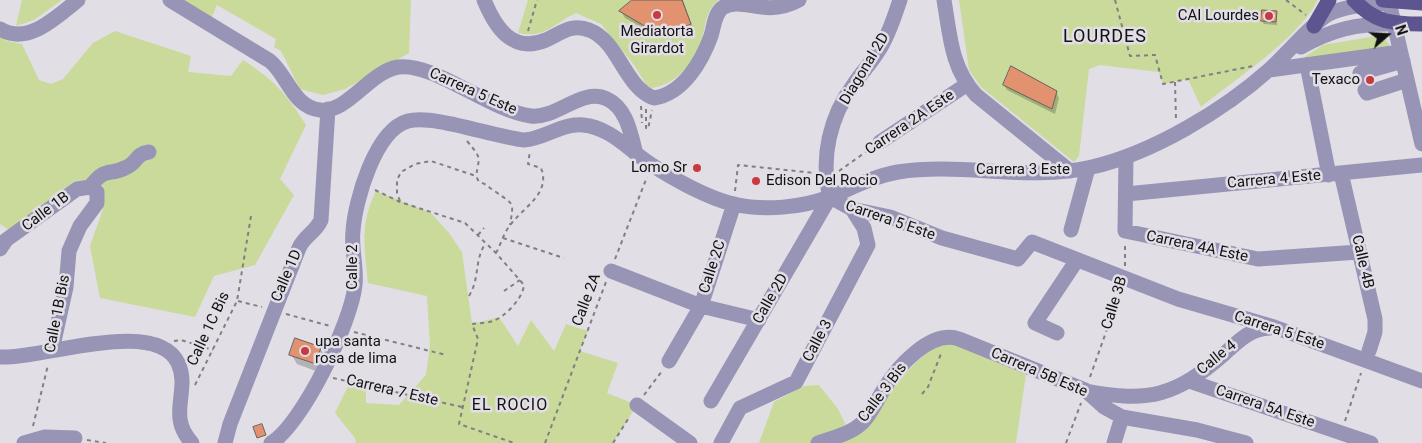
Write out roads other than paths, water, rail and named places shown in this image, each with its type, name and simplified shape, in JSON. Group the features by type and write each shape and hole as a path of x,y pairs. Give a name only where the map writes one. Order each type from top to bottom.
{"main road":[{"path":"1312,22 1329,0"},
{"path":"1386,1 1422,3"},
{"path":"1357,3 1377,18 1394,24 1422,24"}],"street":[{"path":"0,28 13,36 29,33 78,0"},
{"path":"170,0 270,61 283,75 296,96 305,104 316,109 328,109"},
{"path":"484,0 491,18 509,38 525,42 542,41 572,28 589,30 603,39 642,92 654,98 675,90 689,75 709,42 717,14 725,6 736,2 761,7 777,7 800,0"},
{"name":"Diagonal 2D","path":"830,197 825,174 829,137 843,102 881,47 900,0"},
{"path":"944,0 953,56 966,85 976,96 1070,171"},
{"path":"1386,1 1394,24 1401,82 1422,144"},
{"name":"Carrera 3 Este","path":"1275,65 1312,22 1357,3 1386,1"},
{"name":"Carrera 3 Este","path":"830,197 872,178 914,170 946,168 1018,173 1070,171 1126,157 1176,132 1224,103 1275,65 1331,32 1358,25 1394,24"},
{"path":"1275,65 1307,65 1397,59"},
{"path":"1397,59 1360,73 1366,93 1401,82"},
{"name":"Calle 4B","path":"1307,65 1335,174 1359,252 1375,319 1375,332 1367,356"},
{"name":"Carrera 5 Este","path":"328,109 344,102 385,71 400,67 416,67 482,99 533,116 555,111 592,96 604,98 616,105 623,114 636,154 651,165 708,194 734,204 791,206 830,197 852,209 890,217 942,238 1018,259 1032,242 1178,299 1367,356 1422,381"},
{"name":"Carrera 2A Este","path":"880,142 966,85"},
{"name":"Calle 1D","path":"225,443 230,424 273,310 301,243 316,228 320,220 328,109"},
{"name":"Calle 2","path":"279,441 321,375 342,330 355,285 352,233 355,212 381,143 394,128 401,124 424,119 508,138 532,139 558,128 584,125 609,133 636,154"},
{"path":"93,189 103,173 127,168 138,155 149,152"},
{"path":"1126,157 1126,194"},
{"name":"Carrera 4 Este","path":"1126,194 1422,165"},
{"path":"1071,230 1088,168"},
{"name":"Calle 1B","path":"2,242 77,188 93,189"},
{"name":"Calle 1B Bis","path":"52,350 66,287 69,251 80,226 97,203 93,189"},
{"name":"Carrera 4A Este","path":"1126,194 1125,231 1258,259 1359,252"},
{"name":"Calle 2D","path":"711,401 830,197"},
{"name":"Calle 2C","path":"669,361 701,306 734,204"},
{"name":"Calle 3","path":"722,443 740,408 796,382 868,245 864,228 852,209"},
{"path":"1057,333 1035,323 1077,260"},
{"path":"610,271 701,306 759,320"},
{"name":"Calle 4","path":"1085,390 1117,396 1138,397 1159,394 1188,381 1215,362 1244,336 1258,329 1274,327"},
{"name":"Carrera 5B Este","path":"944,336 959,339 1085,390 1104,407 1122,417 1197,430 1246,443"},
{"name":"Calle 3 Bis","path":"818,443 859,426 869,415 884,388 898,370 930,341 944,336"},
{"path":"0,357 26,357 52,350 94,343 157,344 166,348 175,357 181,373 178,415 182,430 192,443"},
{"name":"Carrera 5A Este","path":"1188,381 1371,443"},
{"path":"637,405 690,443"},
{"path":"1114,443 1122,417"},
{"path":"27,442 45,437 75,438"}],"place":[{"name":"Mediatorta Girardot","path":"657,15"},
{"name":"CAI Lourdes","path":"1269,16"},
{"name":"Texaco","path":"1370,80"},
{"name":"Lomo Sr","path":"697,168"},
{"name":"Edison Del Rocio","path":"756,181"},
{"name":"upa santa rosa de lima","path":"305,351"}],"district":[{"name":"LOURDES","path":"1105,37"},
{"name":"EL ROCIO","path":"510,406"}]}
